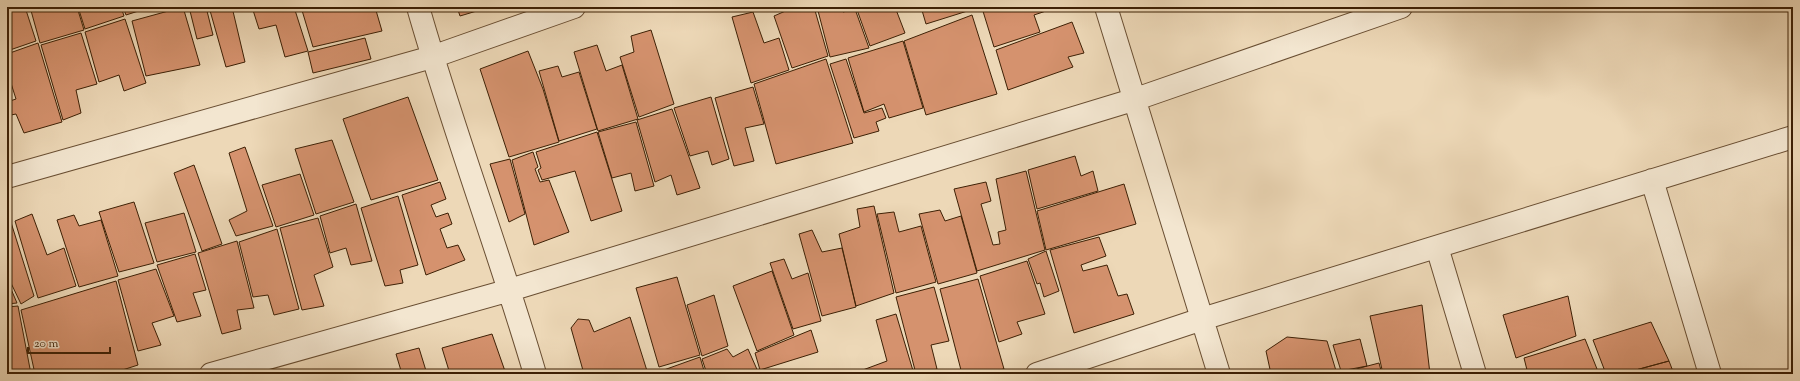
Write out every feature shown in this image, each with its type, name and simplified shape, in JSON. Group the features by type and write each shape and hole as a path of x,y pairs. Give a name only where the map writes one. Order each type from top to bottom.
{"street":[{"path":"418,7 432,57 510,290 535,374"},
{"path":"7,177 432,57 574,7"},
{"path":"1106,7 1136,99 1219,374"},
{"path":"211,374 510,290 1136,99 1401,7"},
{"path":"1037,374 1202,318 1437,247 1793,136"},
{"path":"1652,180 1710,374"},
{"path":"1437,247 1475,374"}],"building":[{"path":"7,7 25,7 36,41 7,51"},
{"path":"30,7 77,7 84,30 40,43"},
{"path":"78,7 121,7 124,16 85,29"},
{"path":"123,7 151,7 126,15"},
{"path":"183,7 200,65 146,76 132,21"},
{"path":"189,7 206,7 213,35 197,39"},
{"path":"209,7 232,7 245,62 226,67"},
{"path":"252,7 294,7 308,51 285,57 276,25 259,29"},
{"path":"301,7 363,7 364,9 375,7 382,31 313,47"},
{"path":"457,7 490,7 460,16"},
{"path":"789,7 814,7 828,56 792,68 774,16 790,9"},
{"path":"817,7 842,7 843,12 855,9 869,48 830,57"},
{"path":"856,7 895,7 905,33 870,46"},
{"path":"921,7 977,7 977,8 926,24"},
{"path":"1058,7 1034,15 1040,32 994,47 982,8"},
{"path":"753,12 764,43 779,38 789,70 751,83 732,17"},
{"path":"972,15 997,94 926,115 904,41"},
{"path":"125,19 146,83 124,91 119,75 99,82 85,32"},
{"path":"1072,22 1084,53 1068,57 1073,67 1008,90 996,50"},
{"path":"651,30 674,104 639,117 620,57 634,52 631,36"},
{"path":"81,33 97,84 76,90 81,113 63,120 41,45"},
{"path":"365,38 371,59 313,73 308,52"},
{"path":"903,41 923,108 889,118 884,104 864,112 848,58"},
{"path":"38,43 62,122 24,133 16,114 11,115 7,102 16,99 9,77 7,76 7,54"},
{"path":"597,45 606,71 622,65 638,119 598,131 574,52"},
{"path":"528,51 543,89 559,142 509,157 480,69"},
{"path":"826,59 853,143 776,164 754,84"},
{"path":"846,59 864,113 882,108 886,118 876,122 879,131 854,138 830,64"},
{"path":"558,66 562,77 579,72 597,129 559,141 539,71"},
{"path":"753,87 764,124 745,128 754,161 734,166 715,98"},
{"path":"408,97 438,180 371,200 343,119"},
{"path":"711,97 729,159 712,165 708,151 690,156 674,108"},
{"path":"672,109 700,188 677,195 671,175 655,182 637,120"},
{"path":"636,122 654,186 635,191 631,173 612,178 598,132"},
{"path":"597,132 622,211 591,221 575,171 542,180 538,170 541,168 536,152"},
{"path":"332,140 354,202 316,214 295,149"},
{"path":"245,147 273,226 236,236 229,220 247,211 229,153"},
{"path":"533,152 538,167 535,169 540,182 549,180 569,232 534,245 512,160"},
{"path":"1075,156 1081,176 1093,171 1098,191 1037,209 1028,170"},
{"path":"510,159 525,214 509,222 490,164"},
{"path":"194,165 222,244 202,251 174,173"},
{"path":"1026,171 1045,250 977,271 954,189 986,182 991,201 981,204 993,245 1000,244 998,232 1006,230 996,179"},
{"path":"300,174 314,215 276,227 262,185"},
{"path":"440,182 446,199 431,205 436,217 448,213 452,224 440,229 447,248 458,245 465,260 426,275 402,195"},
{"path":"1124,184 1136,224 1046,250 1037,211"},
{"path":"398,196 418,265 400,270 403,283 385,286 361,208"},
{"path":"134,202 154,263 119,272 99,212"},
{"path":"356,204 372,261 351,265 346,248 330,253 320,216"},
{"path":"874,206 894,293 856,306 839,234 860,227 857,209"},
{"path":"940,210 945,221 961,216 977,273 938,284 919,214"},
{"path":"894,212 899,232 921,226 936,282 896,293 877,214"},
{"path":"184,213 196,252 157,262 145,223"},
{"path":"32,214 47,255 64,248 76,286 38,298 15,221"},
{"path":"74,215 79,226 101,220 118,276 79,287 57,220"},
{"path":"7,216 9,216 34,296 21,304 10,281 7,280"},
{"path":"318,218 333,267 314,275 324,306 302,310 280,228"},
{"path":"277,229 299,309 274,315 268,295 253,297 239,242"},
{"path":"812,230 822,252 842,248 856,307 822,316 799,234"},
{"path":"1099,237 1106,256 1081,265 1083,271 1107,265 1118,296 1127,294 1134,314 1074,333 1050,250"},
{"path":"237,241 254,308 237,310 241,329 222,334 198,253"},
{"path":"1046,251 1059,291 1044,297 1040,283 1037,284 1028,259"},
{"path":"195,254 206,290 193,293 201,316 177,322 157,265"},
{"path":"784,259 792,279 808,273 821,321 793,329 770,263"},
{"path":"1027,261 1045,314 1017,322 1022,334 999,342 980,276"},
{"path":"156,269 174,316 152,323 161,345 138,351 118,280"},
{"path":"772,271 794,335 757,351 733,286"},
{"path":"677,277 700,355 659,367 636,288"},
{"path":"978,279 1004,369 980,374 962,374 940,289"},
{"path":"116,281 138,365 110,374 35,374 21,310"},
{"path":"934,287 949,341 931,345 937,369 916,374 896,297"},
{"path":"11,289 17,303 7,304 7,290"},
{"path":"714,295 728,346 702,356 687,305"},
{"path":"1568,296 1576,336 1516,358 1503,315"},
{"path":"1422,305 1430,374 1383,374 1370,316"},
{"path":"18,306 31,374 7,374 7,307"},
{"path":"896,314 914,374 852,374 887,361 876,320"},
{"path":"630,317 648,374 584,374 571,328 578,319 589,320 594,332"},
{"path":"1651,322 1669,361 1621,374 1606,374 1593,340"},
{"path":"811,330 818,352 760,370 755,353"},
{"path":"492,334 506,374 450,374 442,348"},
{"path":"1287,337 1327,341 1337,374 1271,374 1266,351"},
{"path":"1360,339 1367,366 1341,371 1333,345"},
{"path":"1585,339 1599,374 1528,374 1524,358"},
{"path":"419,348 427,374 402,374 396,354"},
{"path":"727,349 733,357 748,349 759,374 707,374 702,359"},
{"path":"700,357 705,374 662,374 661,371"},
{"path":"1669,361 1674,374 1621,374"},
{"path":"1379,363 1382,374 1337,374"}]}
